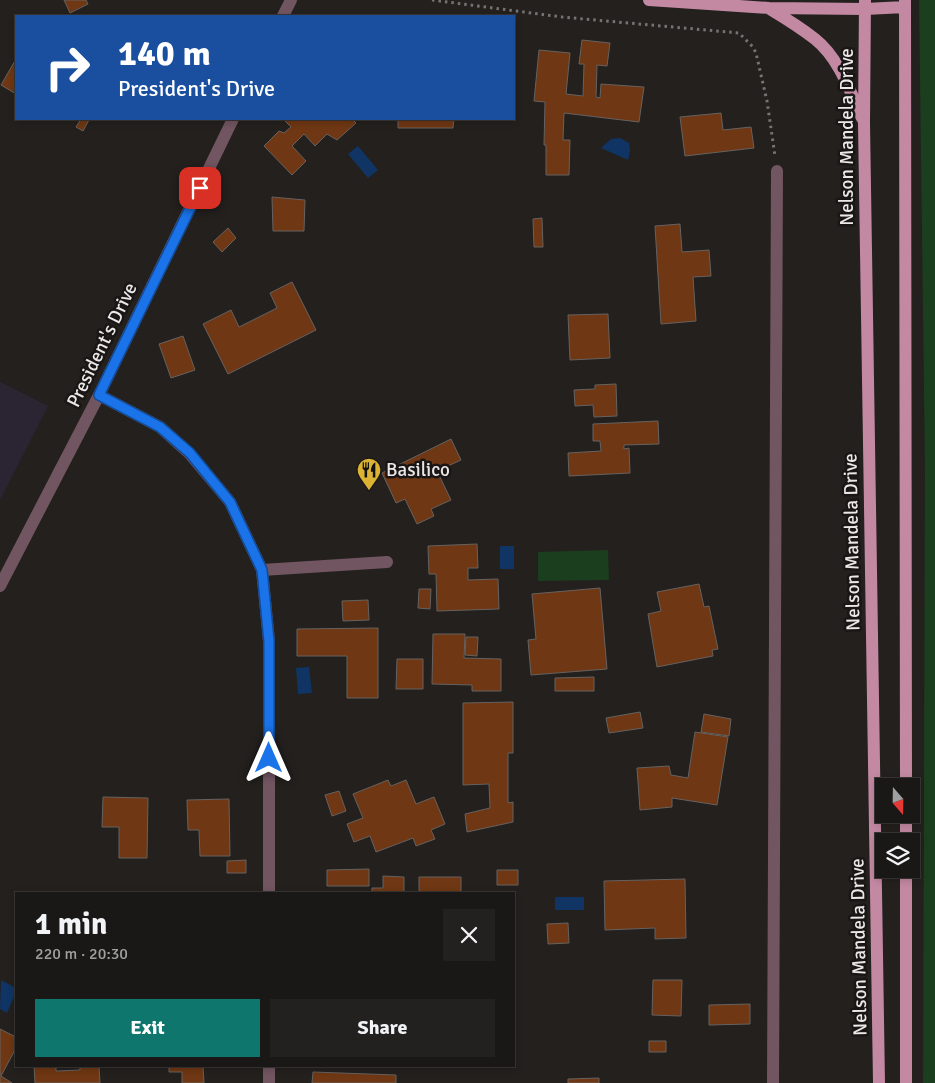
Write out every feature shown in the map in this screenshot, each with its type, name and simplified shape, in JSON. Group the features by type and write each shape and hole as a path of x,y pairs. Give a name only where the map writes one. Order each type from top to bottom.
{"main road":[{"path":"649,0 769,8 905,3 906,778"},
{"name":"Nelson Mandela Drive","path":"865,4 864,123 880,1083"},
{"path":"769,8 816,40 835,63 846,82 864,123"},
{"path":"906,878 906,1083"}],"street":[{"path":"284,15 291,0"},
{"name":"President's Drive","path":"0,586 99,395 233,120"},
{"path":"773,1083 777,171"},
{"path":"99,395 160,427 190,453 230,502 262,570 269,641 269,892"},
{"path":"262,570 387,562"},
{"path":"269,1067 269,1083"}],"path":[{"path":"432,0 562,17 739,33 753,47 756,53 767,101 777,171"}],"shaded area":[{"path":"0,382 48,406 0,500"}],"green space":[{"path":"919,0 935,0 935,1083 923,1083 925,470"},
{"path":"608,550 609,580 538,581 538,552"}],"water":[{"path":"620,138 629,143 628,160 601,148 611,139"},
{"path":"358,146 378,170 368,178 348,154"},
{"path":"500,546 514,546 514,569 500,569"},
{"path":"309,667 312,693 298,694 296,668"},
{"path":"555,897 584,897 584,910 555,910"},
{"path":"1,980 15,987 15,994 7,1013 0,1009"}],"building":[{"path":"64,0 86,0 88,4 70,13"},
{"path":"582,40 610,43 607,66 597,65 596,97 600,98 601,84 644,87 639,122 564,113 563,140 570,140 569,175 546,175 546,145 544,145 545,102 534,101 539,50 570,53 566,94 583,96 584,64 579,64"},
{"path":"15,61 15,93 1,85"},
{"path":"721,113 723,130 751,127 754,148 685,156 680,117"},
{"path":"80,120 89,120 83,131 76,127"},
{"path":"284,120 353,120 356,123 337,140 327,134 315,146 304,134 292,146 306,161 292,175 264,146 279,131 284,133 291,127"},
{"path":"398,120 454,120 453,128 398,128"},
{"path":"272,197 305,200 304,231 273,231"},
{"path":"542,218 543,247 534,247 533,219"},
{"path":"680,224 682,252 709,250 711,276 693,277 696,321 661,324 655,226"},
{"path":"228,228 236,238 222,252 213,242"},
{"path":"292,282 316,330 228,374 203,324 231,310 239,327 277,308 270,293"},
{"path":"608,314 610,358 570,360 568,315"},
{"path":"183,336 195,370 171,378 159,344"},
{"path":"616,384 617,416 594,417 593,405 575,406 574,390 595,389 595,385"},
{"path":"658,421 659,444 624,445 624,449 629,448 630,473 569,476 568,453 601,451 600,441 593,441 593,424"},
{"path":"451,439 461,460 437,471 451,500 431,509 434,516 417,524 405,499 396,503 382,473"},
{"path":"477,544 478,568 468,568 468,580 498,579 499,609 437,611 436,574 429,574 428,546"},
{"path":"699,584 704,607 709,606 718,649 712,650 713,656 657,667 648,614 661,611 657,592"},
{"path":"600,588 607,669 531,675 528,640 536,639 532,594"},
{"path":"419,589 431,589 430,609 418,608"},
{"path":"368,600 369,620 343,621 342,601"},
{"path":"378,628 378,698 347,698 347,656 297,656 297,629"},
{"path":"433,634 465,634 464,658 501,659 501,691 472,691 472,685 432,684"},
{"path":"466,637 478,637 477,656 465,655"},
{"path":"397,659 423,659 423,689 396,689"},
{"path":"594,677 594,691 555,691 555,678"},
{"path":"513,702 513,753 508,753 508,803 513,802 513,822 467,832 465,814 490,808 489,784 463,785 463,703"},
{"path":"640,712 643,728 609,733 606,718"},
{"path":"704,714 731,719 729,736 701,732"},
{"path":"695,732 728,737 717,805 672,798 672,807 640,810 637,768 669,766 671,775 688,778"},
{"path":"388,780 391,786 406,780 416,804 434,797 445,824 431,830 435,839 416,846 413,838 376,852 370,836 354,842 347,824 363,818 353,794"},
{"path":"339,791 346,811 332,816 325,795"},
{"path":"103,797 148,798 147,858 119,858 119,827 102,827"},
{"path":"229,799 230,856 200,856 199,830 188,830 187,800"},
{"path":"246,860 246,873 227,873 227,861"},
{"path":"369,869 369,886 327,886 327,870"},
{"path":"497,870 518,870 518,885 497,885"},
{"path":"383,876 404,877 404,892 372,892 372,888 383,888"},
{"path":"419,877 461,877 461,892 419,892"},
{"path":"685,879 686,938 655,939 655,928 605,930 604,881"},
{"path":"568,923 569,943 548,944 547,924"},
{"path":"653,980 682,980 681,1016 652,1015"},
{"path":"750,1004 750,1024 709,1025 709,1005"},
{"path":"0,1029 15,1036 15,1050 1,1076 12,1083 0,1083"},
{"path":"649,1041 666,1041 666,1052 649,1052"},
{"path":"34,1067 56,1067 56,1071 80,1070 80,1067 99,1067 100,1083 35,1083"},
{"path":"169,1067 203,1067 204,1083 182,1083 182,1072 169,1072"},
{"path":"313,1072 396,1075 396,1083 312,1083"},
{"path":"599,1078 599,1083 568,1083 568,1079"}],"place":[{"name":"Basilico","path":"369,491"}],"route":[{"path":"200,188 99,395 160,427 190,453 230,502 262,570 269,641 269,758"}]}
